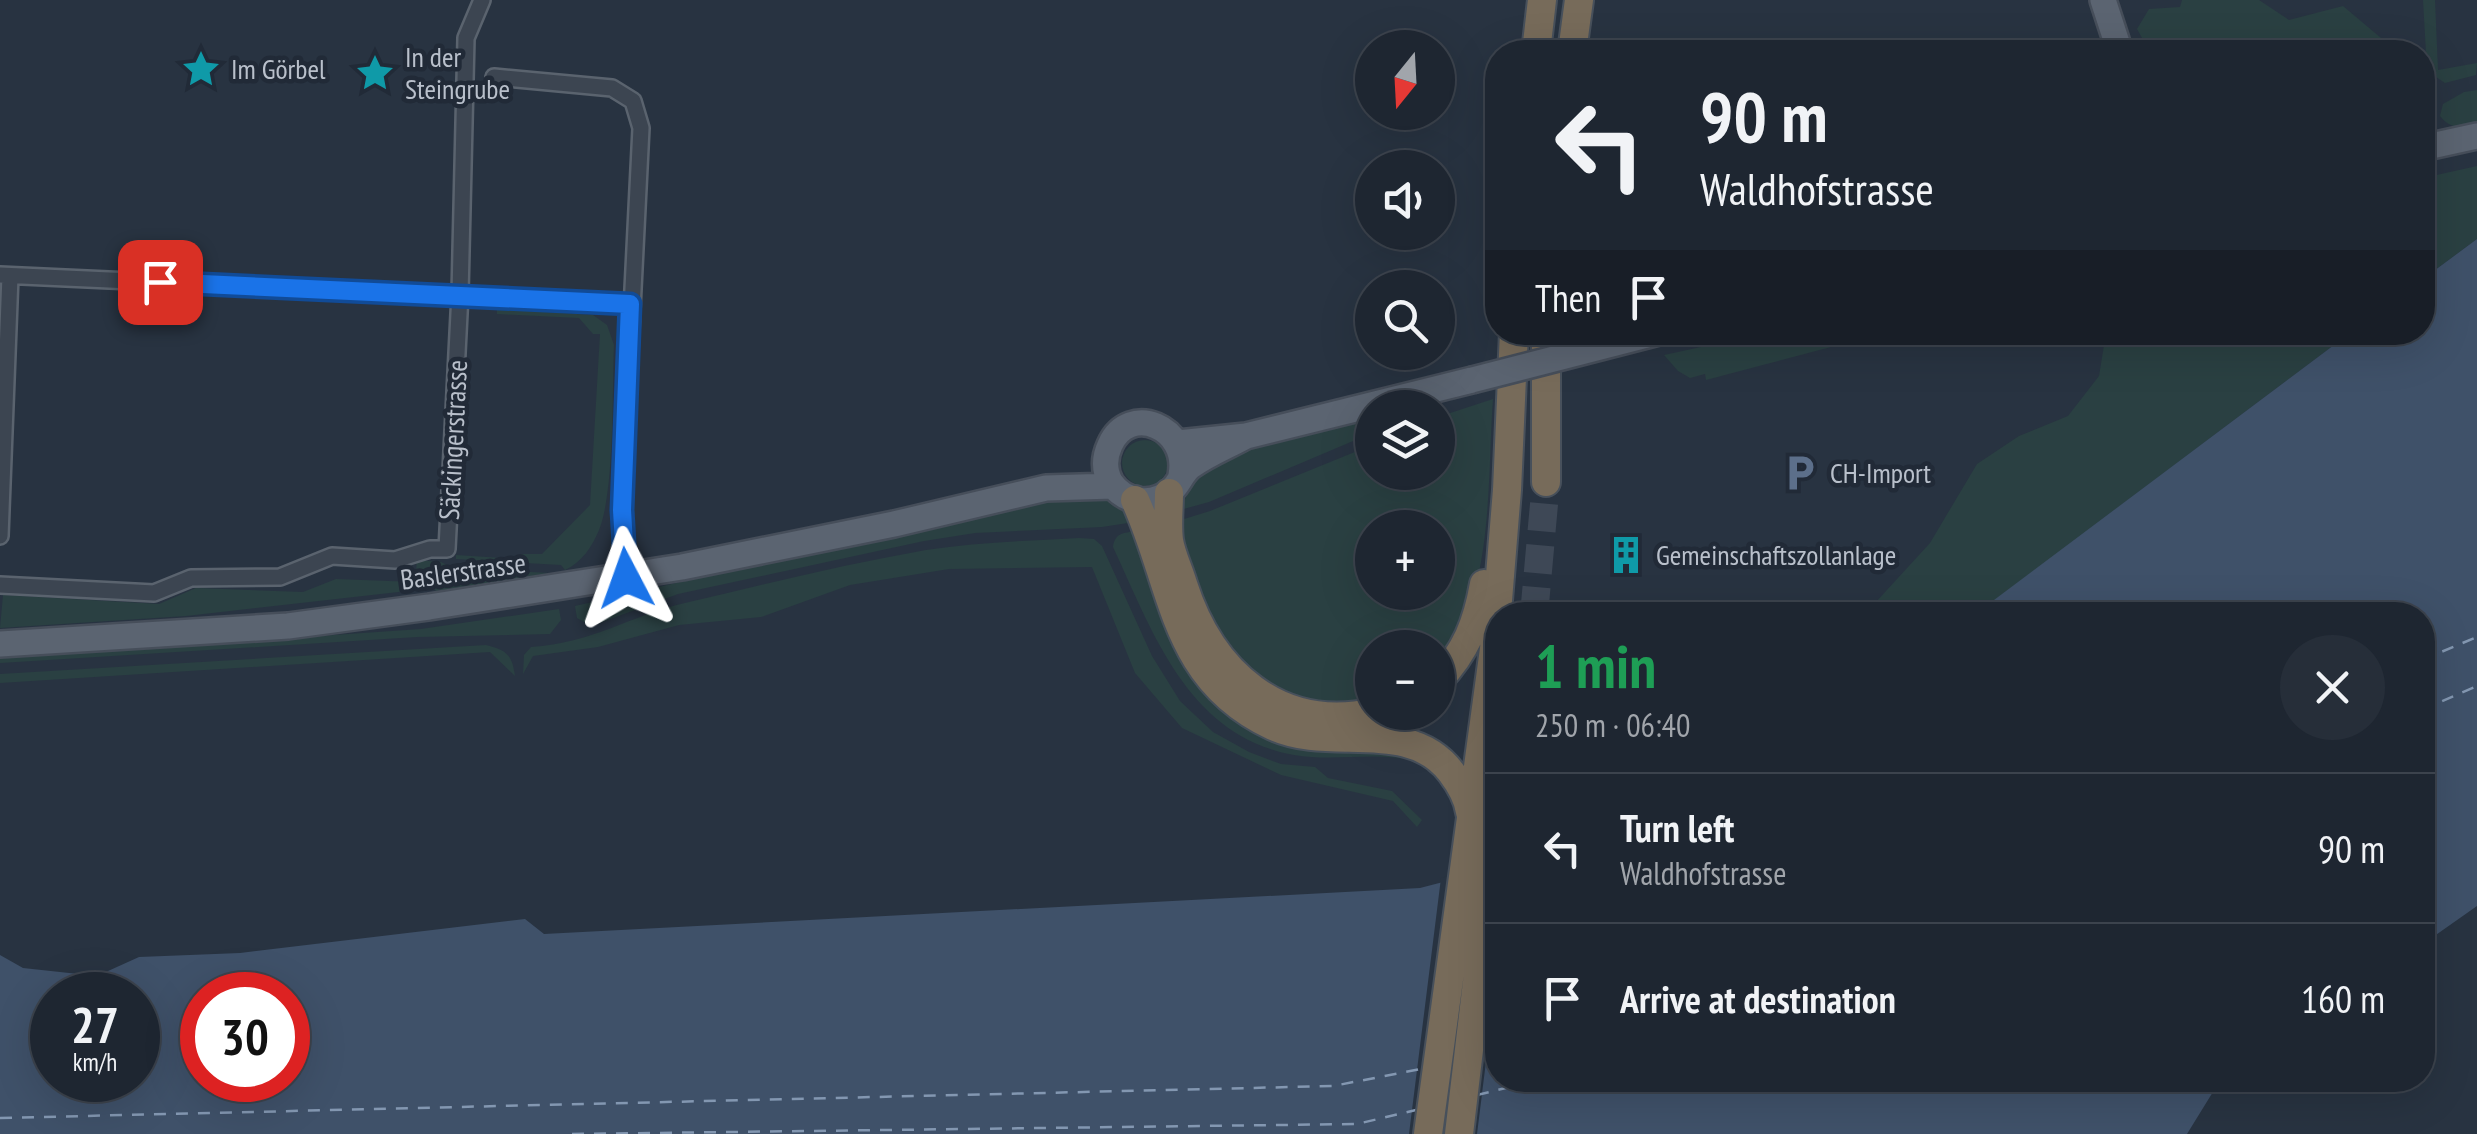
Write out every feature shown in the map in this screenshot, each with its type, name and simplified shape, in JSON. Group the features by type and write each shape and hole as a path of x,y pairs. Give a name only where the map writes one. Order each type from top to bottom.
{"highway":[{"path":"1537,40 1542,0"},
{"path":"1573,40 1578,0"},
{"path":"1498,602 1508,490 1513,345"},
{"path":"1546,345 1546,482"},
{"path":"1455,660 1479,613 1509,404"},
{"path":"1175,484 1169,541 1190,607 1213,646 1252,690 1294,711 1355,716"},
{"path":"1124,493 1150,532 1177,625 1192,653 1228,695 1270,725 1297,736 1382,739 1431,751 1456,779 1469,806 1485,811"},
{"path":"1429,1130 1485,828"},
{"path":"1459,1130 1485,924"}],"main road":[{"path":"2090,0 2101,40"},
{"path":"2103,0 2116,40"},
{"path":"2435,145 2477,136"},
{"path":"1178,443 1246,436 1608,345"},
{"path":"1175,484 1184,464 1178,443 1158,426 1136,424 1120,432 1108,450 1106,474 1124,493 1159,499 1175,484 1193,465 1246,436"},
{"name":"Baslerstrasse","path":"1046,488 1108,450"},
{"name":"Baslerstrasse","path":"0,644 288,626 626,578 894,524 1046,488 1124,493"}],"street":[{"path":"460,294 466,38 482,0"},
{"path":"494,78 612,88 633,101 641,128 622,510 626,578"},
{"path":"0,536 5,275 630,304"},
{"name":"Säckingerstrasse","path":"0,585 154,593 191,578 280,577 332,556 395,560 430,549 447,549 460,294"}],"green space":[{"path":"2182,0 2259,0 2289,20 2343,6 2381,40 2143,40 2137,29 2149,9 2180,7"},
{"path":"2423,0 2435,0 2438,70 2477,63 2476,75 2445,83 2435,76 2435,40 2425,40"},
{"path":"2477,90 2477,126 2457,127 2440,116 2443,104 2464,92"},
{"path":"2477,166 2477,239 2435,270 2435,175"},
{"path":"497,309 593,315 607,325 614,345 610,466 604,512 590,548 565,570 561,565 456,559 456,555 520,559 521,554 542,554 590,505 600,334 593,334 579,318 497,314"},
{"path":"1710,345 1839,345 1706,380 1705,374 1690,378 1678,371 1664,355"},
{"path":"2104,345 2334,345 1992,602 1876,602 1930,543 1977,464 2019,436 2068,416 2099,376"},
{"path":"1493,399 1485,538 1470,607 1455,637 1455,630 1355,630 1355,702 1333,704 1302,699 1274,685 1248,665 1226,640 1194,581 1181,520 1355,452 1355,490 1455,490 1455,411"},
{"path":"1355,421 1355,440 1209,502 1180,510 1197,473 1237,452"},
{"path":"1145,440 1161,447 1168,463 1161,479 1145,486 1129,479 1122,463 1129,447"},
{"path":"1105,494 1134,522 975,533 924,541 678,594 597,624 577,618 575,606 1058,496"},
{"path":"1136,531 1159,610 1174,644 1416,761 1294,755 1257,744 1227,727 1201,704 1179,676 1143,613 1113,547 1118,536"},
{"path":"1094,539 1102,546 1152,656 1180,701 1213,732 1281,764 1315,767 1328,778 1392,791 1422,820 1417,827 1393,801 1281,775 1182,728 1135,673 1092,567 949,569 850,585 761,617 679,625 598,647 533,656 523,674 524,655 531,647 592,635 685,603 926,550"},
{"path":"417,560 441,562 453,568 549,573 436,591 434,588 186,616 0,628 3,595 159,604 196,588 303,592 336,579 415,582"},
{"path":"559,609 561,620 550,634 417,637 0,663 0,658 421,629"},
{"path":"486,645 507,654 515,676 490,652 0,683 0,674"}],"water":[{"path":"2477,239 2477,906 2435,936 2435,602 1991,602 2334,345 2435,345 2435,270"},
{"path":"1485,871 1485,1092 2213,1092 2187,1134 0,1134 0,955 23,968 60,972 30,972 30,1102 160,1102 160,972 106,972 139,957 240,953 525,919 544,934 1420,888"}],"pier":[{"path":"1485,866 1485,1070 1477,1134 1409,1134 1441,878"}],"ferry route":[{"path":"2435,655 2477,637"},
{"path":"2435,704 2477,686"},
{"path":"0,1118 1333,1086 1426,1068"},
{"path":"1477,1095 1489,1092"},
{"path":"572,1134 1357,1124 1416,1110"}],"tunnel":[{"path":"1535,602 1546,482"}],"place":[{"name":"Im Görbel","path":"201,69"},
{"name":"In der Steingrube","path":"375,73"},
{"name":"CH-Import","path":"1800,473"},
{"name":"Gemeinschaftszollanlage","path":"1626,555"}],"route":[{"path":"160,282 630,304 622,510 626,578"}]}
